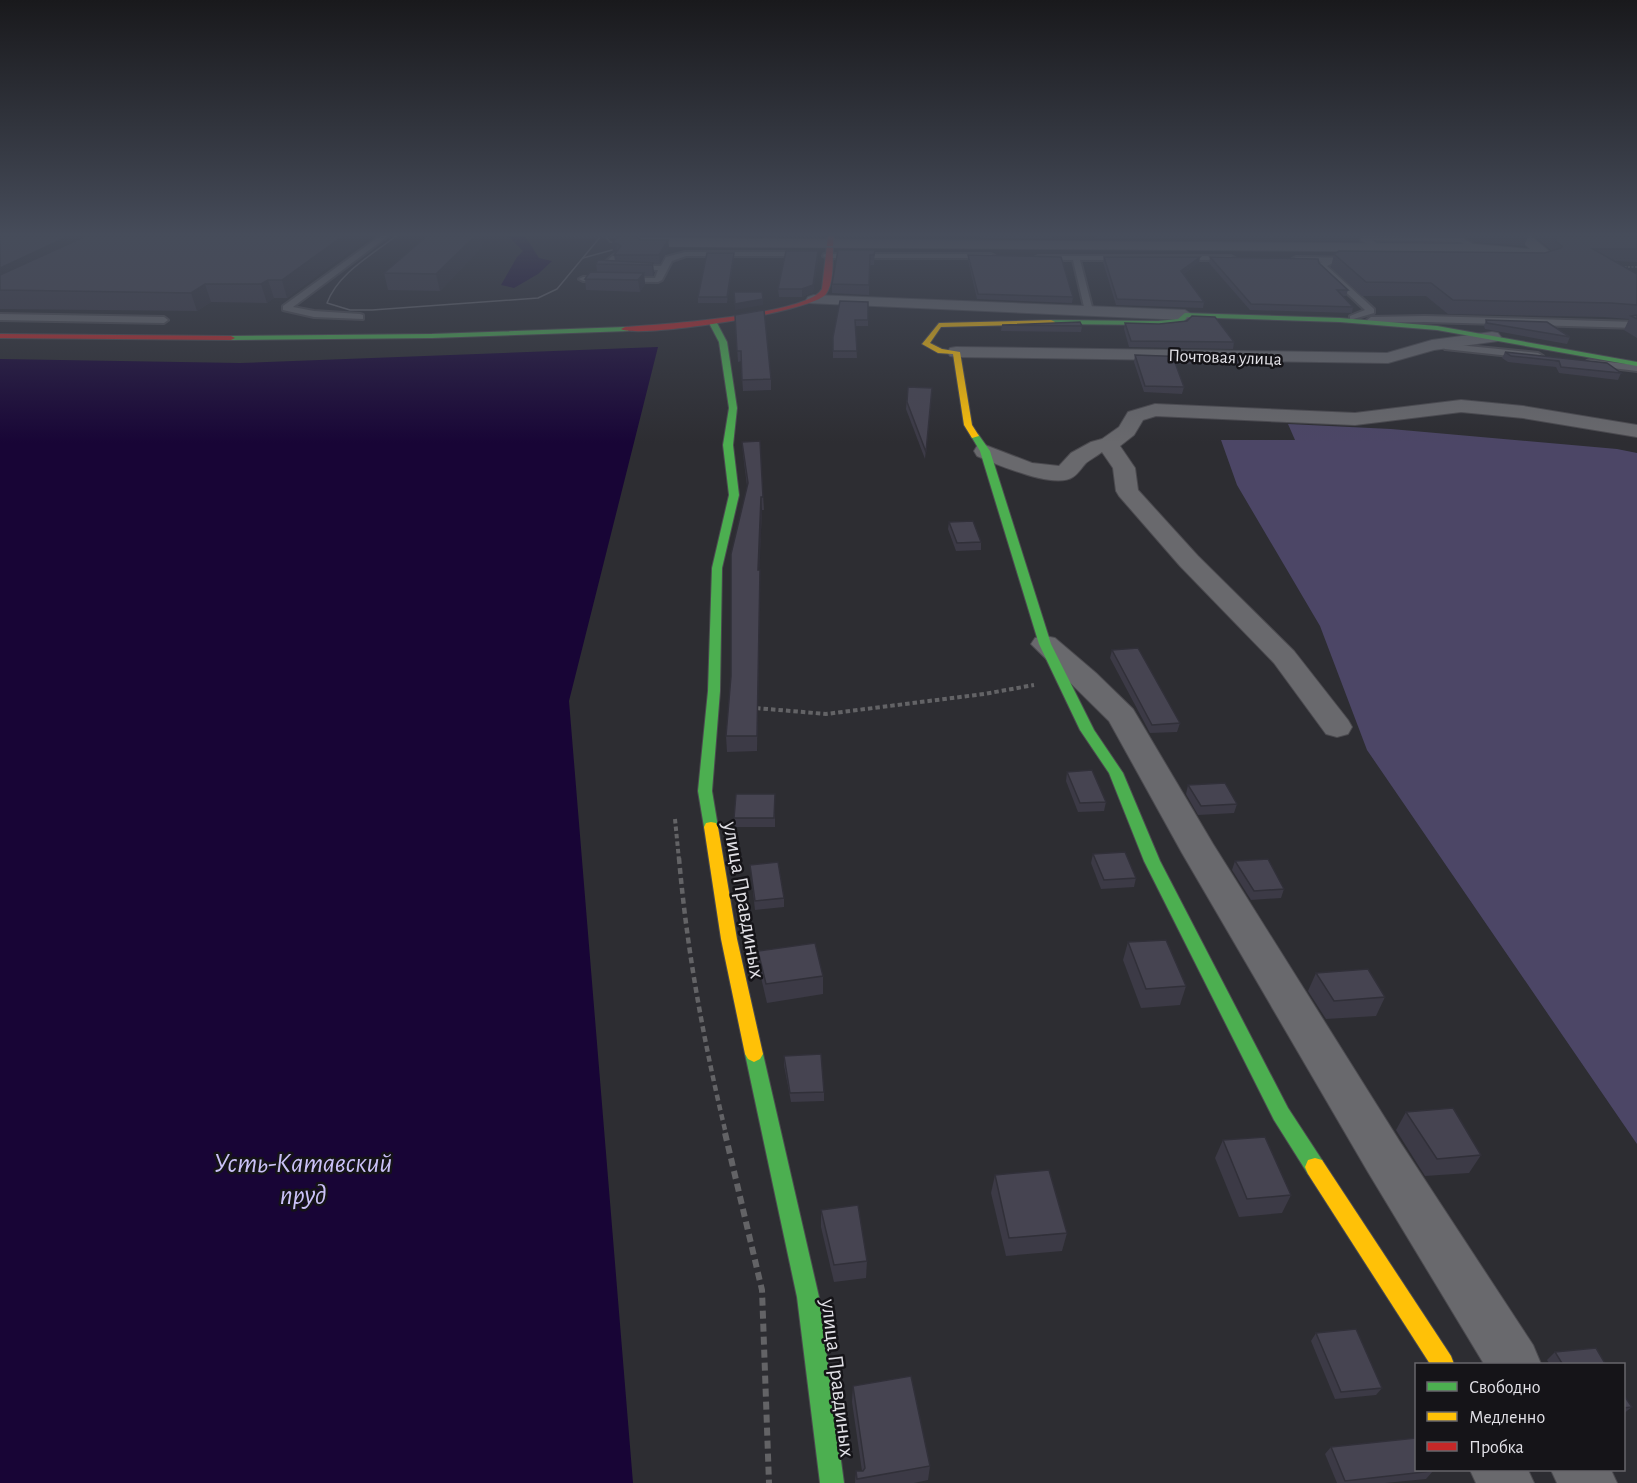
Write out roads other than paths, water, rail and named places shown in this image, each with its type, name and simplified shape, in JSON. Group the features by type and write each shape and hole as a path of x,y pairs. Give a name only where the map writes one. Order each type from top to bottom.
{"street":[{"path":"0,336 401,338 605,331 713,323 791,305"},
{"path":"944,305 1340,321 1437,328 1637,366"},
{"path":"1185,315 1180,321 1158,323 1089,321 939,325 926,344 941,351 957,352 968,425 985,451 1045,644 1087,730 1116,773 1152,861 1281,1114 1442,1363"},
{"name":"улица Правдиных","path":"713,323 723,342 733,408 728,445 734,495 717,568 714,691 705,790 729,939 808,1297 832,1483"},
{"name":"Почтовая улица","path":"957,352 1359,359 1388,358 1432,345 1492,338"},
{"path":"985,451 1023,469 1046,473 1065,473 1079,458 1098,446 1108,445 1127,431 1135,416 1155,410 1355,419 1461,406 1522,412 1637,431"},
{"path":"1108,445 1124,468 1127,491 1190,561 1284,657 1337,727"},
{"path":"1045,644 1086,679 1122,716 1206,863 1384,1157 1513,1363"}],"lane":[{"path":"290,305 286,308 314,315 360,318"},
{"path":"1088,305 1089,311"},
{"path":"1340,321 1371,311 1365,305"},
{"path":"0,317 164,320"},
{"path":"1340,321 1425,319 1637,325"},
{"path":"1448,347 1637,366"}],"water":[{"name":"Усть-Катавский пруд","path":"658,347 569,701 633,1483 0,1483 0,359 240,363"}],"tram line":[{"path":"334,305 350,310 438,305"}]}
